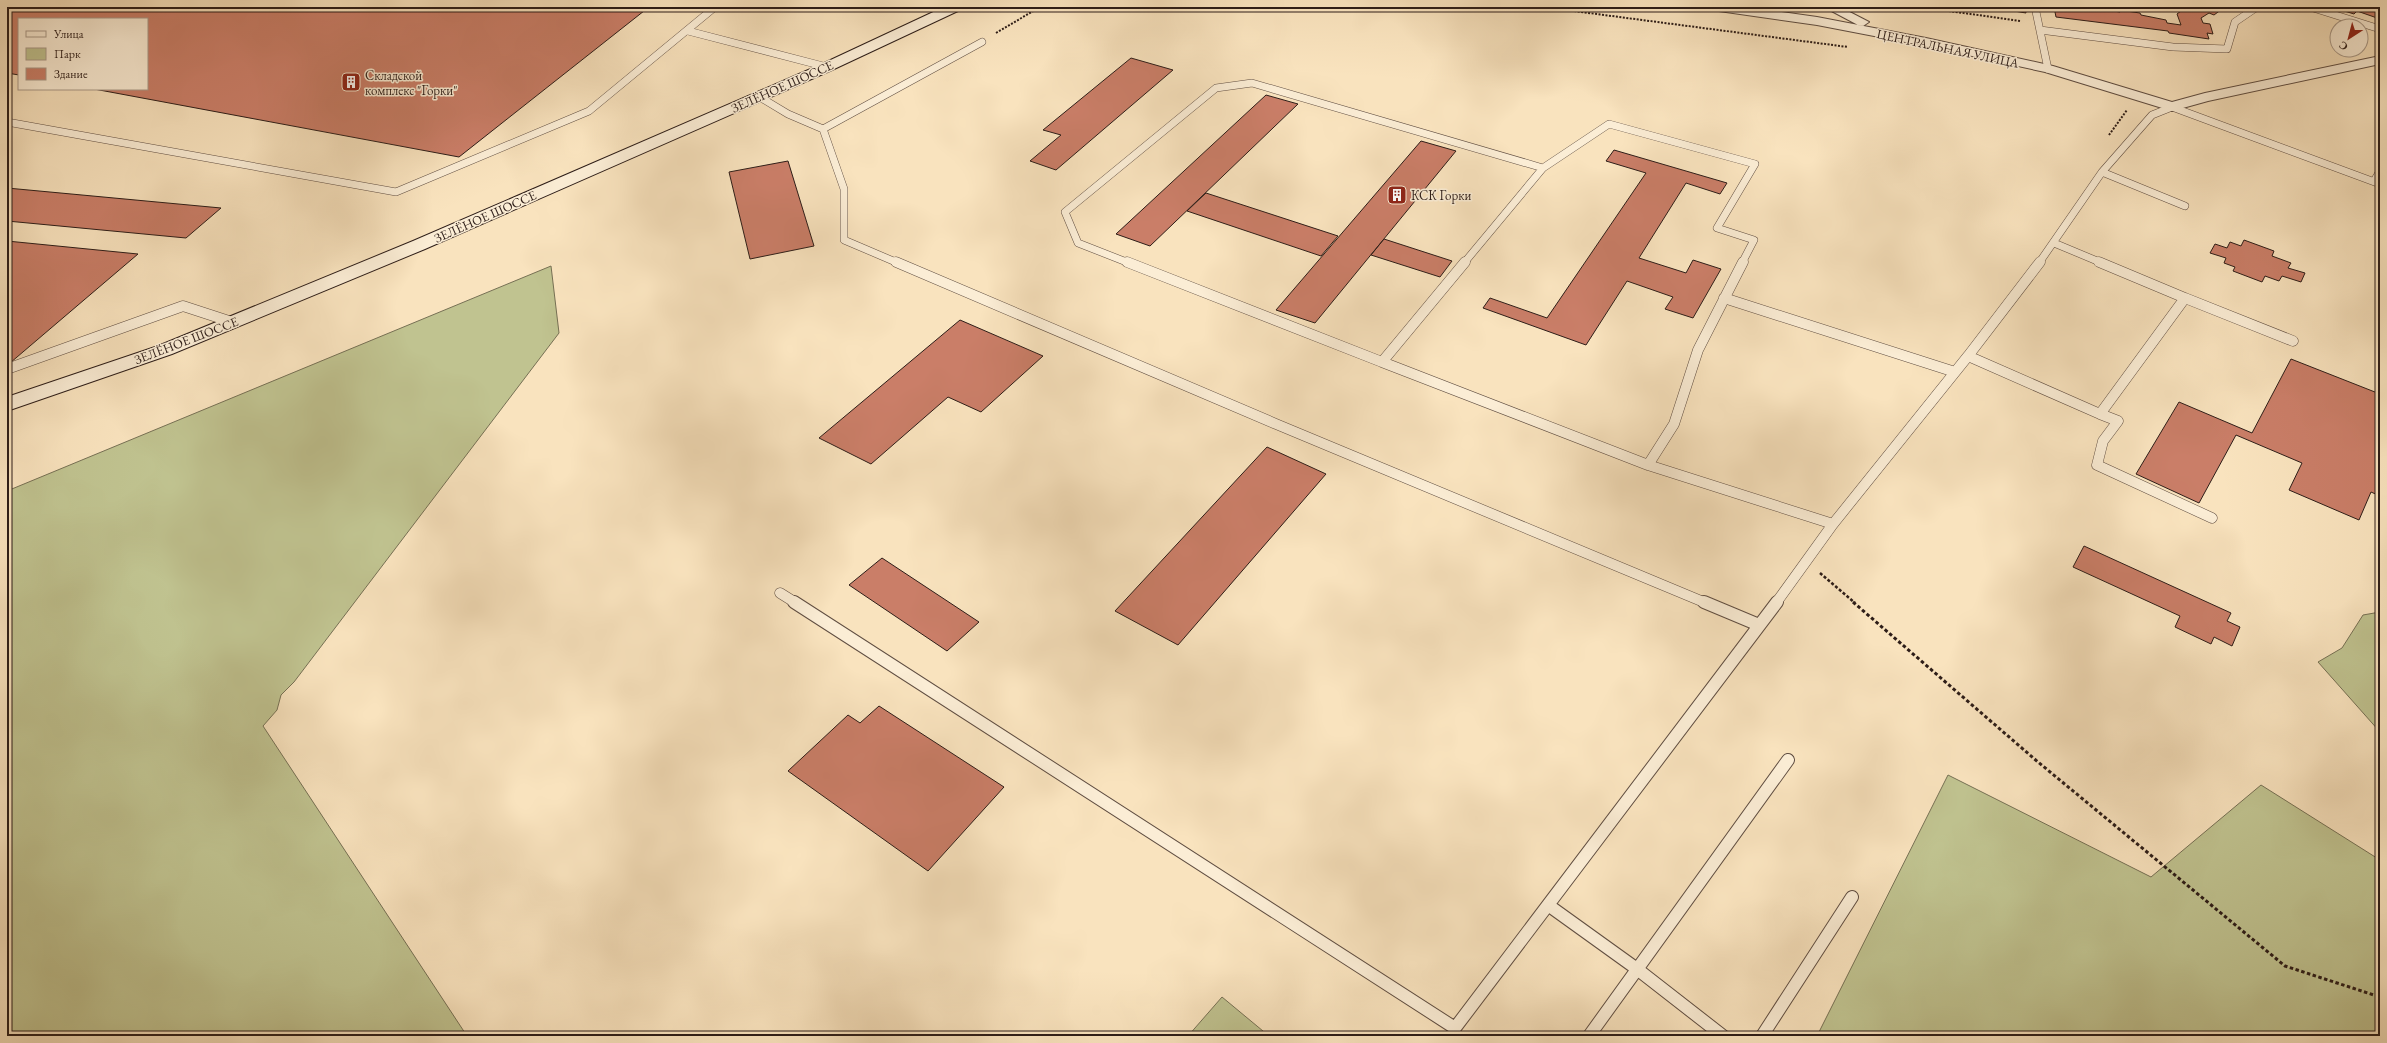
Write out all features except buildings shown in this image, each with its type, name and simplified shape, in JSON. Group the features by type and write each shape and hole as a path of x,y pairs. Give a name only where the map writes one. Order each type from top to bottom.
{"main road":[{"name":"ЗЕЛЁНОЕ ШОССЕ","path":"7,404 165,350 419,245 827,66 955,7"}],"street":[{"name":"ЦЕНТРАЛЬНАЯ УЛИЦА","path":"1719,7 1817,21 1926,42 2048,69 2172,107"},
{"path":"1830,7 1852,18 1926,42"},
{"path":"2172,107 2205,97 2380,60"}],"lane":[{"path":"7,122 396,192 589,111 688,31 715,7"},
{"path":"2035,7 2048,69"},
{"path":"2039,27 2173,47 2227,48 2235,22 2257,7"},
{"path":"2310,7 2380,29"},
{"path":"688,31 827,66"},
{"path":"823,129 982,42"},
{"path":"1543,168 1252,83 1216,88 1065,212 1078,243 1648,466 1833,524"},
{"path":"758,96 788,114 823,129 844,189 844,240 1276,424 1759,625"},
{"path":"780,593 1455,1028 1807,562 1833,524 1968,356 2054,243 2102,172 2152,115 2172,107 2377,183 2380,171"},
{"path":"1382,362 1543,168 1609,124 1755,164 1717,228 1754,240 1698,350 1674,424 1648,466"},
{"path":"2102,172 2185,206"},
{"path":"2054,243 2293,341"},
{"path":"1724,298 1955,372"},
{"path":"2100,414 2185,298"},
{"path":"7,369 183,306 232,322"},
{"path":"1968,356 2118,421 2104,441 2098,465 2212,518"},
{"path":"1589,1036 1788,760"},
{"path":"1762,1036 1852,897"},
{"path":"1548,905 1637,969 1723,1036"}],"path":[{"path":"982,42 1040,7"},
{"path":"1544,7 1852,47"},
{"path":"1921,7 2039,27"},
{"path":"1807,562 2038,762 2284,966 2380,997"}],"green space":[{"path":"551,266 559,333 294,682 281,695 277,710 263,726 467,1036 7,1036 7,491"},
{"path":"2380,612 2380,732 2318,662 2342,648 2363,615"},
{"path":"1948,775 2151,877 2261,785 2380,860 2380,1036 1817,1036"},
{"path":"1222,997 1269,1036 1188,1036"}],"place":[{"name":"Складской комплекс \"Горки\"","path":"351,82"},
{"name":"КСК Горки","path":"1397,195"}]}
